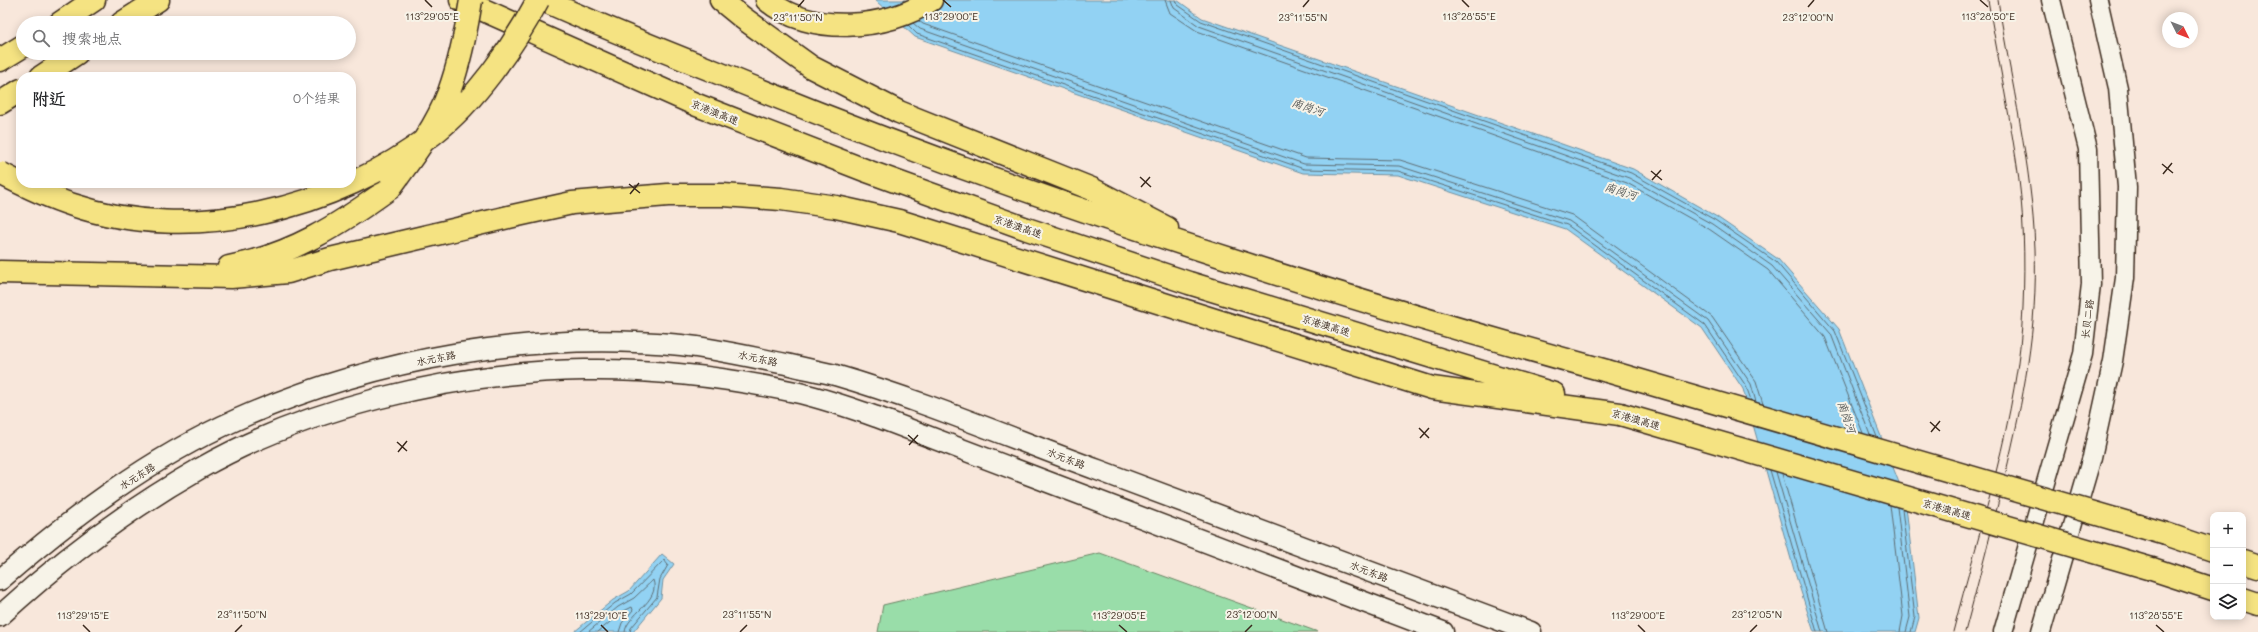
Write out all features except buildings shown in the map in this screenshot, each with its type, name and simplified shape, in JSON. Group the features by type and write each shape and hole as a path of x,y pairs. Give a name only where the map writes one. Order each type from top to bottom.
{"highway":[{"path":"70,16 94,0"},
{"path":"133,16 158,0"},
{"name":"京港澳高速","path":"461,0 697,105 867,171 1013,224 1189,283 1620,414 2152,568 2210,588"},
{"path":"175,276 248,264 278,254 310,240 340,224 390,188 422,144 448,93 465,41 471,0"},
{"path":"356,181 433,134 458,111 505,54 538,0"},
{"path":"543,0 791,104 929,157 1101,218 1474,334 1607,371 2166,534 2210,549"},
{"path":"721,0 742,18 811,67 899,112 1092,189 1223,257"},
{"path":"767,0 796,16 823,23 856,25 894,19 931,0"},
{"path":"0,60 16,50"},
{"path":"48,72 66,60"},
{"path":"0,103 16,93"},
{"path":"0,173 16,180"},
{"path":"34,188 73,205 130,217 163,221 199,221 241,218 278,210 340,188"},
{"path":"0,272 231,277 288,272 330,260 572,204 668,195 722,195 780,200 836,207 899,221 1432,388 1620,414"},
{"path":"2246,562 2258,566"},
{"path":"2246,600 2258,604"}],"main road":[{"name":"水元东路","path":"0,580 55,532 122,484 182,448 236,420 300,395 388,368 467,352 557,343 620,342 682,346 736,353 833,375 950,415 1531,632"},
{"path":"0,616 58,566 138,505 200,468 289,427 345,407 464,379 567,369 630,369 744,382 798,392 870,414 1443,632"}],"street":[{"name":"长贝二路","path":"2003,632 2082,354 2091,284 2088,149 2051,0"},
{"path":"2040,632 2092,456 2113,361 2125,278 2127,187 2118,88 2098,0"}],"green space":[{"path":"1100,553 1318,632 878,632 883,605"}],"water":[{"name":"南岗河","path":"875,0 1177,0 1202,18 1633,169 1717,217 1778,259 1839,329 1905,498 1919,618 1915,632 1814,632 1794,570 1743,389 1702,328 1565,229 1398,175 1303,173 915,37"},
{"path":"662,554 674,564 663,580 661,598 633,632 574,632 613,600 629,591"}],"tram line":[{"path":"1953,632 1986,512 2006,430 2020,347 2023,307 2023,233 2019,177 1988,0"},
{"path":"1965,632 2018,420 2032,335 2034,306 2035,249 2030,187 1998,0"}]}
